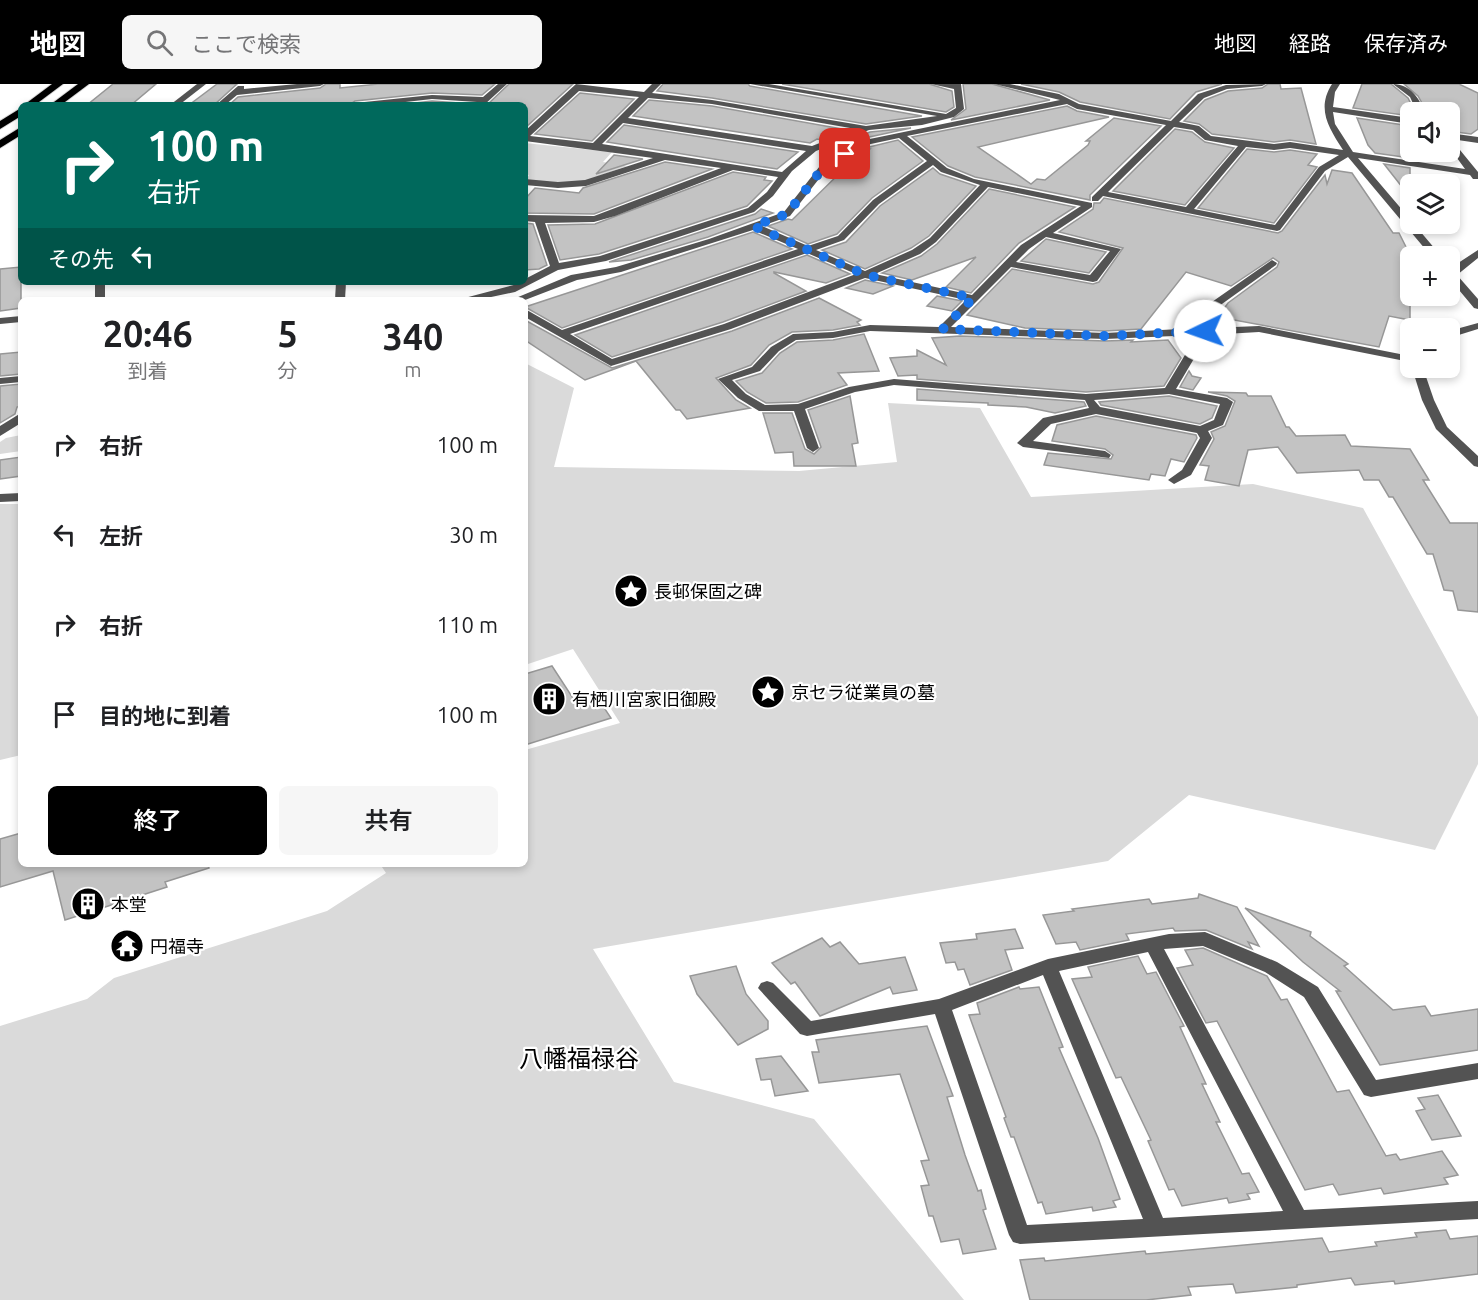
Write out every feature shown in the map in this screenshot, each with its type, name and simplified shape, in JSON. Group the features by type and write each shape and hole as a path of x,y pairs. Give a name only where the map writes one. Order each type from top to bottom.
{"highway":[{"path":"33,102 58,84"},
{"path":"59,102 84,84"},
{"path":"0,126 18,113"},
{"path":"0,145 18,132"}],"street":[{"path":"178,102 202,84"},
{"path":"224,102 248,84"},
{"path":"234,93 320,84"},
{"path":"483,102 503,84"},
{"path":"595,146 657,84"},
{"path":"754,84 951,115"},
{"path":"771,112 809,84"},
{"path":"528,281 555,267 602,259 751,210 770,194 783,176 813,149 867,128 922,122 951,115 960,109 957,86 935,84"},
{"path":"998,84 1059,96 1077,106 1196,128 1208,138 1244,144 1274,147 1290,145 1349,153 1476,176"},
{"path":"943,329 1025,247 1089,205 1201,96 1210,90 1263,84"},
{"path":"1336,84 1331,92 1328,109 1331,124 1349,153 1428,246"},
{"path":"1397,84 1413,96 1416,102"},
{"path":"528,134 579,86 771,112 867,128"},
{"path":"384,102 432,97 474,102"},
{"path":"524,297 575,277 617,270 787,214 826,164 863,143 1067,101"},
{"path":"1328,109 1400,120"},
{"path":"622,120 813,149"},
{"path":"900,135 944,170 986,184 1089,205"},
{"path":"528,137 666,156 783,176"},
{"path":"1460,138 1478,140"},
{"path":"1188,210 1244,144"},
{"path":"1101,193 1277,228 1322,169 1349,153"},
{"path":"1460,155 1476,176"},
{"path":"528,182 558,185 586,183 666,156"},
{"path":"563,333 841,238 876,202 933,161"},
{"path":"528,218 594,219 732,167"},
{"path":"528,314 611,363 679,344 866,275 916,252 933,240 986,184"},
{"path":"539,220 555,267"},
{"path":"753,226 866,275 973,298"},
{"path":"1010,264 1093,279 1116,249 1044,234"},
{"path":"1460,266 1478,253"},
{"path":"1169,391 1205,331 1203,313 1272,263"},
{"path":"477,297 511,290 521,285"},
{"path":"1460,285 1478,306"},
{"path":"0,321 18,319"},
{"path":"1460,332 1478,327"},
{"path":"1105,455 1023,442 1047,422 1096,410 1201,430 1219,422 1227,402 1169,391 1086,397 894,382 853,389 799,407 763,409 742,396 724,379 756,369 775,349 793,337 870,328 1105,336 1259,330 1400,357"},
{"path":"1421,378 1428,400 1442,429 1478,463"},
{"path":"0,381 18,379"},
{"path":"1086,397 1096,410"},
{"path":"799,407 813,448"},
{"path":"0,418 18,417"},
{"path":"0,432 18,419"},
{"path":"1174,480 1187,472 1206,438 1201,430"},
{"path":"0,498 18,497"},
{"path":"766,988 807,1029 941,1006 1048,966 1169,941 1205,939 1271,967 1311,992 1371,1089 1478,1071"},
{"path":"1153,944 1298,1220"},
{"path":"1048,966 1157,1228"},
{"path":"941,1006 1020,1236 1478,1210"}],"shaded area":[{"path":"528,143 612,152 603,162 627,166 585,181 568,183 528,180"},
{"path":"528,365 574,388 554,467 799,471 897,462 888,403 980,408 1031,497 1253,484 1363,508 1478,717 1478,764 1435,850 1189,795 1108,861 593,949 674,1082 814,1119 964,1300 0,1300 0,1026 87,999 114,978 327,911 386,873 382,867 528,867 528,749 620,723 573,649 528,664"},
{"path":"18,436 18,451 0,454 0,442"},
{"path":"0,504 18,504 18,756 0,760"}],"building":[{"path":"113,84 156,84 135,102 91,102"},
{"path":"217,84 237,84 217,102 193,102"},
{"path":"326,84 340,84 340,88 378,84 495,84 482,95 432,93 354,102 232,102 238,97 320,88"},
{"path":"509,84 573,84 528,125 528,102 490,102"},
{"path":"663,84 748,84 922,116 866,124 657,91"},
{"path":"782,84 929,84 952,91 954,107 946,112"},
{"path":"963,84 992,84 1050,100 951,120 966,109"},
{"path":"1021,84 1222,84 1196,92 1170,119 1080,102 1059,92"},
{"path":"1268,84 1280,84 1281,89 1301,88 1316,144 1290,140 1274,142 1212,134 1199,124 1184,121 1205,100 1228,91 1262,88"},
{"path":"1362,84 1391,84 1410,102 1400,102 1400,115 1353,108"},
{"path":"1404,84 1459,84 1478,93 1478,129 1471,134 1460,132 1460,102 1421,102"},
{"path":"580,93 634,99 592,141 535,134"},
{"path":"649,100 712,106 848,130 810,143 633,116"},
{"path":"1067,106 1077,111 1109,117 978,147 1031,184 1037,179 1045,180 1088,145 1090,141 1086,141 1114,118 1161,126 1090,195 1090,200 975,177 948,166 912,137"},
{"path":"1357,118 1400,124 1400,157 1375,153 1368,145"},
{"path":"624,125 798,152 777,169 607,142"},
{"path":"911,128 860,139 848,145 841,144 870,132"},
{"path":"1175,129 1192,132 1205,142 1234,148 1185,205 1113,191"},
{"path":"898,140 923,161 872,198 837,234 808,244 768,226 788,219 792,220 849,164 870,149 865,148"},
{"path":"1247,149 1274,152 1290,150 1317,154 1308,165 1317,167 1274,223 1198,208"},
{"path":"614,155 643,159 596,174"},
{"path":"665,162 712,169 594,214 528,213 528,196 535,188 579,193 583,188"},
{"path":"1384,164 1410,168 1410,174 1400,174 1400,184"},
{"path":"933,168 940,174 976,186 929,236 911,248 865,269 822,250 846,242 880,206"},
{"path":"1332,170 1352,173 1393,233 1399,233 1406,246 1400,246 1400,306 1410,306 1410,318 1389,316 1379,347 1218,317 1228,303 1277,267 1279,262 1273,258 1231,286 1186,272 1141,329 1105,331 1025,328 967,315 1012,269 1093,284 1099,282 1123,248 1059,232 1093,209 1094,203 1100,203 1104,198 1278,233 1282,231 1325,175 1327,184"},
{"path":"733,172 766,177 764,180 772,181 747,206 599,254 560,260 548,225 595,224"},
{"path":"989,189 1075,207 1019,243 971,293 946,287 976,257 912,280 882,273 921,256 937,244"},
{"path":"761,209 773,213 708,237 631,260 609,262 755,214"},
{"path":"528,223 533,224 547,265 539,269 528,270"},
{"path":"753,232 792,249 562,328 528,309 528,306"},
{"path":"1046,239 1106,252 1089,273 1021,261"},
{"path":"807,255 850,274 826,283 774,272 806,291 723,322 612,357 575,335"},
{"path":"18,267 21,297 18,297 18,308 0,311 0,269"},
{"path":"865,280 893,286 873,294 846,288"},
{"path":"937,296 962,301 952,311 927,306"},
{"path":"819,298 861,320 857,322 860,325 833,330 792,332 769,345 751,365 716,378 736,400 750,408 687,419 680,410 676,410 636,361 585,380 528,342 528,322 612,368 732,331"},
{"path":"864,334 879,371 838,373 847,385 798,402 766,403 747,392 736,381 762,373 780,353 797,342 833,340"},
{"path":"960,336 1133,340 1131,342 1168,340 1181,358 1164,386 1086,392 917,379 917,375 898,376 890,358 917,356 917,350 946,365 932,338"},
{"path":"18,352 18,374 0,376 0,354"},
{"path":"1189,371 1192,376 1201,378 1193,390 1180,387"},
{"path":"18,384 18,407 15,414 0,423 0,386"},
{"path":"917,389 1084,402 1086,406 1055,413 1026,407 988,405 988,403 917,400"},
{"path":"1208,392 1271,396 1286,427 1289,427 1296,436 1345,435 1351,446 1410,449 1429,480 1423,480 1450,523 1478,523 1478,612 1458,610 1453,591 1444,590 1433,554 1427,554 1393,497 1389,497 1379,480 1364,480 1359,470 1297,473 1278,447 1248,450 1239,486 1205,480 1209,466 1200,465 1214,439 1211,432 1225,426 1235,401 1227,396"},
{"path":"850,396 858,443 852,444 856,466 794,466 793,452 775,453 763,413 792,413 805,449 814,454 821,447 808,410"},
{"path":"1169,396 1217,406 1212,418 1200,424 1101,405 1099,402"},
{"path":"1096,416 1196,435 1197,438 1184,462 1171,459 1165,476 1151,474 1149,480 1044,465 1048,453 1111,459 1113,455 1105,449 1052,441 1057,425"},
{"path":"18,457 18,476 0,479 0,460"},
{"name":"有栖川宮家旧御殿","path":"552,666 578,706 599,700 611,718 528,744 528,673"},
{"name":"本堂","path":"18,834 18,867 209,868 165,882 167,887 65,920 53,871 0,887 0,839"},
{"path":"1199,894 1237,907 1259,946 1248,942 1252,949 1206,930 1175,931 1173,928 1126,934 1129,940 1080,950 1076,942 1056,944 1043,915 1149,899 1152,904 1198,898"},
{"path":"1245,908 1311,932 1310,936 1348,964 1344,966 1393,1010 1425,1006 1431,1016 1478,1009 1478,1050 1380,1065 1336,991 1340,991 1303,962"},
{"path":"1015,929 1023,948 1005,950 1012,970 970,985 964,969 958,970 955,962 946,963 940,943 977,939 976,934"},
{"path":"822,938 830,947 840,942 859,964 905,957 917,990 893,994 890,987 820,1016 795,982 791,984 772,963"},
{"path":"1203,948 1267,976 1281,1000 1287,999 1337,1092 1349,1090 1386,1156 1396,1154 1400,1160 1442,1151 1458,1175 1444,1178 1448,1184 1384,1194 1381,1188 1339,1195 1333,1184 1305,1190 1217,1021 1206,1023 1177,968 1193,965 1185,950"},
{"path":"1138,956 1147,974 1156,972 1184,1026 1180,1027 1206,1084 1202,1084 1220,1122 1216,1122 1242,1174 1249,1173 1259,1192 1247,1194 1250,1199 1229,1203 1227,1198 1182,1206 1174,1189 1169,1190 1148,1141 1151,1140 1121,1077 1116,1078 1072,979 1092,977 1088,967"},
{"path":"736,966 746,994 768,1021 768,1029 738,1045 697,994 690,976"},
{"path":"1019,987 1020,989 1039,987 1063,1047 1059,1048 1098,1138 1120,1199 1113,1201 1116,1207 1093,1211 1092,1207 1046,1214 1042,1202 1038,1203 1014,1137 1011,1137 1004,1118 1006,1117 969,1015 980,1014 977,1003"},
{"path":"927,1026 953,1096 947,1097 978,1191 981,1190 986,1209 983,1210 996,1249 963,1254 959,1239 941,1242 933,1216 929,1216 921,1186 929,1185 921,1161 929,1160 900,1074 819,1083 812,1052 819,1052 816,1040"},
{"path":"781,1056 808,1091 775,1096 771,1079 761,1080 756,1059"},
{"path":"1438,1095 1461,1136 1432,1140 1416,1111 1425,1109 1418,1098"},
{"path":"1446,1230 1450,1239 1478,1236 1478,1274 1395,1284 1394,1281 1355,1285 1351,1278 1297,1285 1297,1287 1236,1293 1233,1284 1188,1287 1191,1295 1146,1300 1030,1300 1020,1260 1044,1258 1045,1261 1145,1251 1146,1254 1322,1238 1329,1252 1377,1246 1375,1242 1417,1237 1415,1233"}],"place":[{"name":"長邨保固之碑","path":"631,591"},
{"name":"京セラ従業員の墓","path":"768,692"},
{"name":"有栖川宮家旧御殿","path":"549,699"},
{"name":"本堂","path":"88,904"},
{"name":"円福寺","path":"127,946"}],"district":[{"name":"八幡福禄谷","path":"579,1058"}],"route":[{"path":"845,154 826,164 787,214 753,226 866,275 973,298 943,329 1105,336 1205,331"}]}
